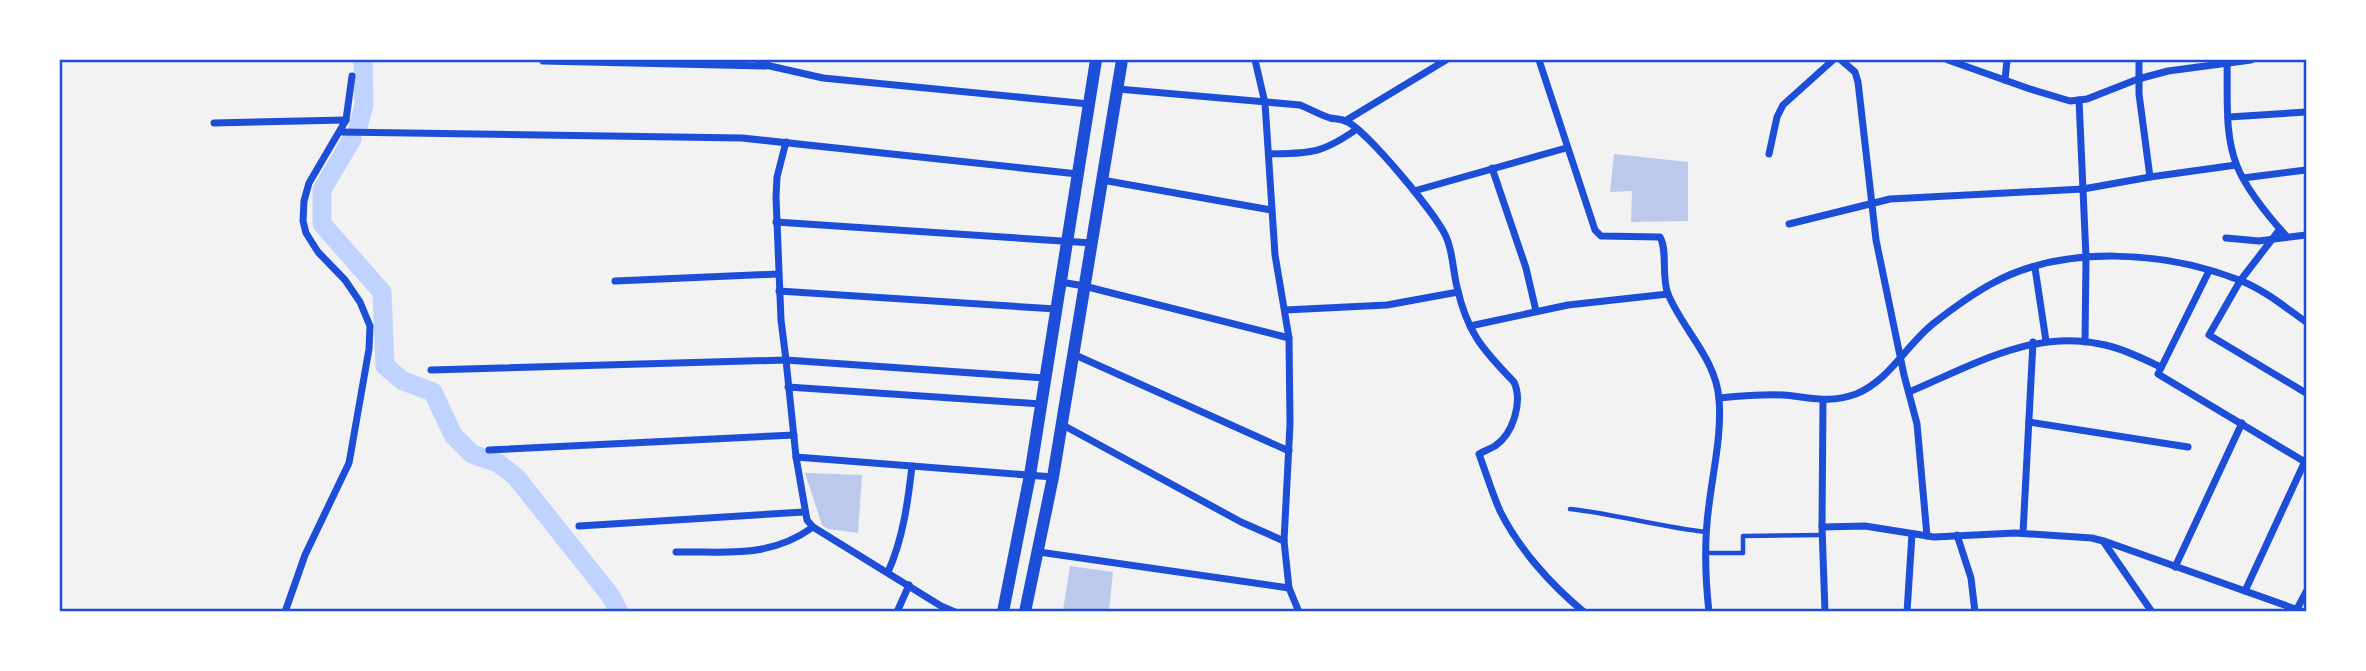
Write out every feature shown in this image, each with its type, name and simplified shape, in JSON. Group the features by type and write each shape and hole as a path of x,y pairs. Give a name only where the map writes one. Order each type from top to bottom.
{"main road":[{"path":"1003,611 1030,475 1096,60"},
{"path":"1026,611 1053,477 1122,60"}],"street":[{"path":"758,60 770,66"},
{"path":"1255,60 1265,103 1275,255 1289,338 1289,451 1284,541 1289,588 1299,611"},
{"path":"1345,121 1446,60"},
{"path":"1539,60 1566,148 1598,234 1656,235 1662,240 1663,270 1668,294 1711,368 1719,398 1718,435 1706,532 1709,611"},
{"path":"1769,154 1777,117 1783,105 1833,60"},
{"path":"1841,60 1855,72 1858,82 1880,261 1919,436 1927,536"},
{"path":"1948,60 2057,98 2079,100 2168,71 2251,60"},
{"path":"2005,80 2007,60"},
{"path":"2139,60 2138,79 2150,177"},
{"path":"2168,71 2170,60"},
{"path":"543,61 770,66 823,78 1089,104"},
{"path":"2227,62 2230,134 2236,165 2287,237"},
{"path":"285,611 305,555 349,463 369,349 370,326 360,302 345,280 318,252 306,233 303,221 304,201 309,183 346,120 352,76"},
{"path":"1118,89 1300,105 1345,121 1357,129 1414,191 1433,213 1447,239 1458,292 1470,326 1482,349 1514,382 1517,389 1512,425 1497,445 1479,454 1500,511 1520,542 1558,590 1584,611"},
{"path":"2079,100 2085,257 2085,342"},
{"path":"2229,117 2306,112"},
{"path":"214,123 346,120"},
{"path":"1269,154 1308,153 1325,149 1357,129"},
{"path":"340,132 742,138 1078,174"},
{"path":"786,142 777,177 778,274 788,387 804,512 813,527 941,606 955,611"},
{"path":"1414,191 1566,148"},
{"path":"1789,224 1872,203 1911,197 2083,189 2236,165"},
{"path":"1492,168 1526,268 1536,311"},
{"path":"2243,178 2306,170"},
{"path":"1102,180 1271,210"},
{"path":"776,222 1091,243"},
{"path":"2280,229 2240,281 2209,335 2306,393"},
{"path":"2226,238 2271,240 2306,235"},
{"path":"1719,398 1766,395 1823,401 1860,392 1885,375 1931,326 1999,279 2085,257 2151,258 2209,271 2240,281 2306,322"},
{"path":"2035,268 2046,341"},
{"path":"2209,271 2158,374 2306,461 2245,591"},
{"path":"615,281 778,274"},
{"path":"1061,282 1289,338"},
{"path":"779,291 1056,309"},
{"path":"1285,310 1387,305 1458,292"},
{"path":"1470,326 1536,311 1614,298 1668,294"},
{"path":"1909,392 2033,342 2085,342 2110,346 2161,367"},
{"path":"2023,533 2033,342"},
{"path":"1073,354 1289,451"},
{"path":"432,370 786,360 1045,378"},
{"path":"788,387 1041,404"},
{"path":"1823,401 1822,531 1825,611"},
{"path":"2029,422 2188,447"},
{"path":"2175,567 2242,423"},
{"path":"1061,424 1241,522 1284,541"},
{"path":"489,450 794,435"},
{"path":"796,457 1053,477"},
{"path":"888,572 907,505 912,466"},
{"path":"579,526 804,512"},
{"path":"1822,531 1865,526 1927,536 2023,533 2070,535 2103,541 2301,610 2306,592"},
{"path":"676,552 765,550 797,539 813,527"},
{"path":"1907,611 1912,534"},
{"path":"1957,535 1971,578 1975,611"},
{"path":"2103,541 2151,611"},
{"path":"1039,552 1289,588"},
{"path":"897,611 909,584"},
{"path":"2277,611 2279,602"}],"lane":[{"path":"1570,509 1706,532"},
{"path":"1706,553 1743,553 1743,536 1822,531"}],"building":[{"path":"1614,154 1688,162 1688,221 1631,222 1632,191 1610,192"},
{"path":"805,473 862,475 858,533 828,529 822,525"},
{"path":"1070,566 1113,572 1109,612 1063,610"}],"waterway":[{"path":"358,127 364,105 363,60"},
{"path":"352,139 322,190 322,224 382,292 385,366 403,381 433,392 453,435 472,454 498,463 516,477 610,595 619,612"}]}
